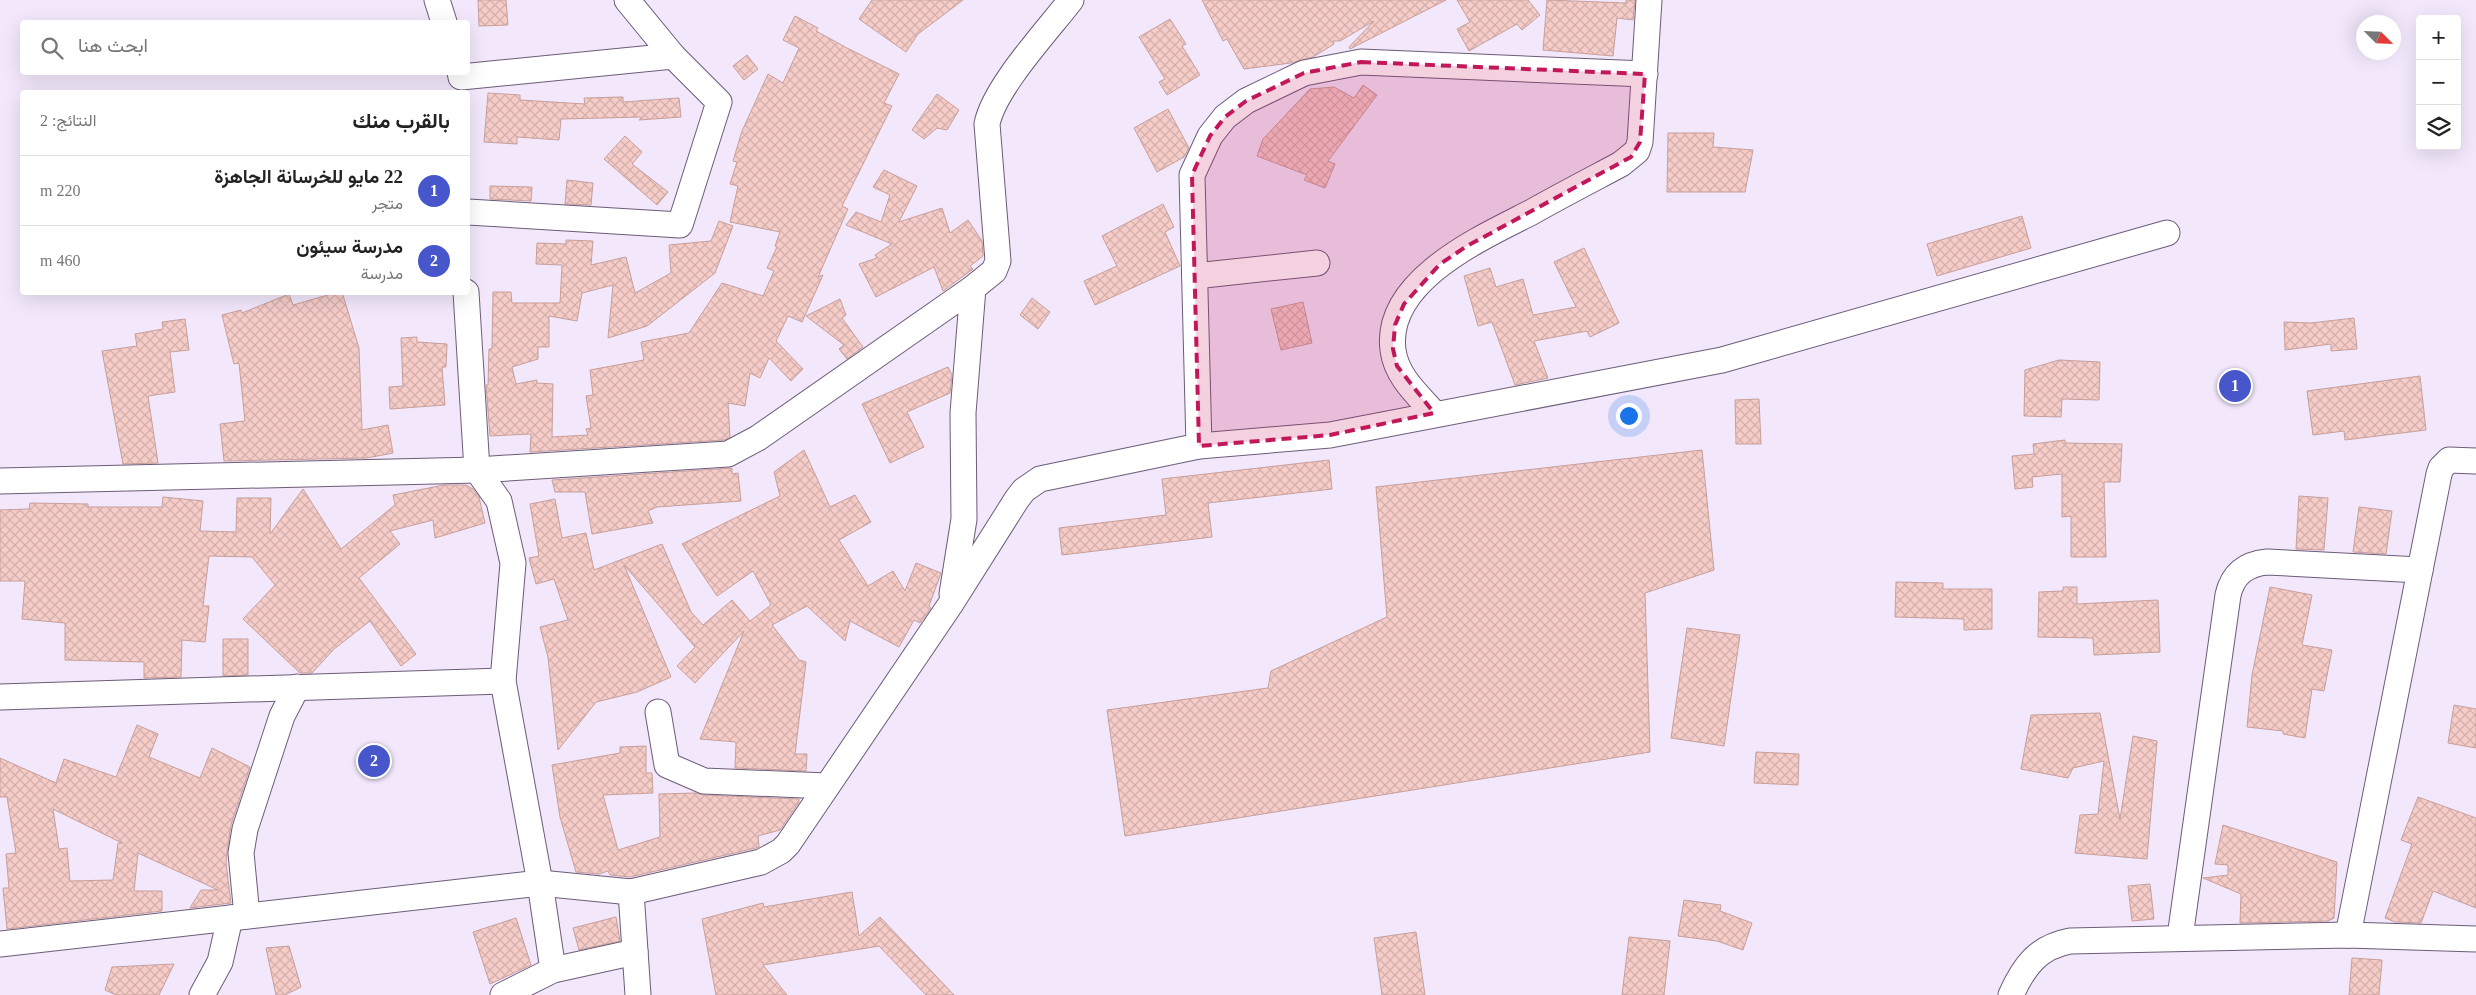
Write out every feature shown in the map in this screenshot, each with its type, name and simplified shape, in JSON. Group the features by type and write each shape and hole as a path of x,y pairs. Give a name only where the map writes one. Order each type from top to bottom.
{"street":[{"path":"437,0 443,20"},
{"path":"470,212 680,225 719,102 673,56 627,0"},
{"path":"0,481 477,470 728,454 758,438 973,288 994,271 998,261 987,124 989,114 1001,91 1071,0"},
{"path":"1434,413 1407,382 1397,366 1393,349 1395,325 1404,304 1422,281 1440,264 1461,250 1631,157 1637,150 1640,142 1649,0"},
{"path":"461,75 461,77 673,56"},
{"path":"1199,446 1192,175 1210,136 1225,117 1246,101 1304,73 1361,62 1645,74"},
{"path":"0,944 540,883 631,892 760,862 773,856 788,844 950,605 1017,499 1032,483 1051,475 1199,446 1330,435 1434,413 1722,360 2166,233"},
{"path":"1194,276 1317,263"},
{"path":"950,605 964,519 963,414 973,288"},
{"path":"466,295 477,470 499,501 513,563 503,681 540,883 553,970"},
{"path":"2348,935 2440,468 2454,459 2476,461"},
{"path":"2180,937 2227,604 2234,579 2247,567 2267,562 2420,570"},
{"path":"0,698 503,681"},
{"path":"202,995 220,962 239,917 241,853 244,829 282,716 298,687"},
{"path":"658,712 667,766 704,781 827,786"},
{"path":"631,892 638,995"},
{"path":"2012,995 2028,962 2046,948 2070,941 2180,937 2348,935 2476,939"},
{"path":"503,995 553,970 635,952"}],"highlighted area":[{"path":"1361,62 1645,74 1640,142 1631,157 1467,246 1440,264 1404,304 1395,325 1393,349 1397,366 1434,413 1330,435 1199,446 1192,175 1210,136 1225,117 1246,101 1304,73"}],"building":[{"path":"478,0 506,0 508,25 479,26"},
{"path":"872,0 963,0 918,34 906,52 859,19"},
{"path":"1202,0 1446,0 1350,49 1349,47 1374,21 1340,41 1333,41 1334,44 1313,57 1291,63 1244,69 1227,39 1223,41"},
{"path":"1457,0 1528,0 1540,15 1522,30 1517,24 1469,51 1457,29 1470,22"},
{"path":"1547,0 1626,3 1626,0 1635,0 1633,20 1617,18 1613,56 1543,50"},
{"path":"795,16 818,28 816,31 899,74 884,103 892,106 842,206 848,209 818,277 823,275 802,322 788,316 776,341 803,369 791,381 769,358 760,378 750,373 745,406 728,403 730,437 724,440 530,452 531,434 490,436 486,385 488,385 489,349 492,349 493,292 511,292 512,303 560,303 562,265 536,264 537,243 566,244 566,240 593,241 591,265 626,257 635,293 671,273 669,245 711,241 719,221 733,226 715,273 647,326 608,338 613,285 582,293 577,321 549,316 549,347 538,347 538,359 512,367 516,384 537,380 537,383 553,384 552,437 588,435 586,429 591,428 586,396 593,395 590,370 644,360 641,342 689,333 722,283 763,296 774,271 767,268 777,247 775,246 780,232 730,222 738,186 730,184 737,162 733,161 742,131 768,74 783,83 799,48 783,40"},
{"path":"1170,19 1186,44 1182,46 1200,75 1167,95 1159,82 1165,79 1139,37"},
{"path":"747,55 758,69 744,80 733,66"},
{"path":"1363,85 1377,95 1328,161 1335,164 1325,188 1304,180 1307,175 1257,156 1263,139 1310,89 1334,87 1354,98"},
{"path":"488,93 520,95 520,100 585,104 584,98 623,97 623,102 679,98 681,117 639,120 642,117 561,119 559,140 517,137 517,144 484,142"},
{"path":"937,94 959,110 947,130 937,128 924,139 912,130"},
{"path":"1168,109 1189,148 1184,157 1157,172 1134,128"},
{"path":"1668,133 1714,133 1713,147 1753,150 1745,192 1667,192"},
{"path":"625,136 642,152 632,164 668,192 657,205 604,159"},
{"path":"884,170 917,186 899,222 942,208 950,233 968,220 982,241 983,256 970,266 973,269 943,291 934,267 876,297 859,264 877,258 875,255 892,244 846,225 856,212 881,222 890,195 873,187"},
{"path":"567,180 593,183 591,205 565,204"},
{"path":"490,186 532,187 531,201 490,199"},
{"path":"1163,204 1174,227 1165,232 1180,266 1095,305 1084,281 1117,266 1102,236"},
{"path":"2022,216 2031,248 1937,276 1927,244"},
{"path":"1584,248 1619,323 1590,337 1587,331 1534,341 1548,378 1515,385 1492,322 1478,326 1464,276 1490,268 1496,287 1523,279 1533,315 1576,307 1554,262"},
{"path":"287,295 289,295 293,305 328,295 343,295 359,348 362,430 388,425 393,453 367,458 224,461 220,424 245,421 239,363 234,364 222,315 241,310 242,313"},
{"path":"1032,298 1050,312 1038,329 1020,315"},
{"path":"840,299 846,315 842,318 863,347 847,359 839,349 844,345 806,316"},
{"path":"1303,302 1312,343 1281,350 1271,309"},
{"path":"2354,318 2357,349 2331,351 2331,344 2285,350 2284,322 2311,323"},
{"path":"185,319 189,350 170,352 175,392 148,396 158,463 123,464 102,351 137,346 135,334 163,329 162,322"},
{"path":"417,337 417,342 447,344 446,367 442,367 445,405 390,409 389,387 403,386 401,338"},
{"path":"2059,360 2100,362 2099,400 2062,399 2061,417 2024,416 2025,370"},
{"path":"948,367 952,375 950,393 907,412 924,447 890,463 862,404"},
{"path":"2420,376 2426,430 2345,440 2344,431 2313,435 2307,391"},
{"path":"1759,399 1761,444 1736,444 1735,400"},
{"path":"2065,440 2065,443 2122,444 2120,482 2104,482 2106,557 2071,557 2071,516 2062,517 2062,474 2032,477 2033,487 2015,489 2012,456 2034,454 2033,444"},
{"path":"804,450 830,507 855,495 871,522 839,540 868,586 893,571 905,591 916,563 941,573 929,606 931,608 920,623 914,620 899,647 850,621 845,641 807,606 772,625 799,660 806,662 795,754 807,754 806,771 735,768 736,742 700,739 744,631 695,683 677,666 695,647 624,565 671,677 637,692 596,702 558,750 548,657 540,627 568,620 554,579 536,584 529,558 539,556 530,504 555,499 562,538 586,533 594,570 662,544 691,612 703,625 732,600 750,621 771,605 753,571 717,596 682,544 780,496 774,472"},
{"path":"1702,450 1714,570 1645,593 1650,752 1125,836 1107,710 1268,688 1271,671 1387,617 1376,487"},
{"path":"1329,460 1332,489 1208,503 1212,537 1062,555 1059,528 1166,515 1162,479"},
{"path":"732,468 732,474 738,473 741,501 657,507 648,511 653,523 592,534 585,492 555,492 552,480"},
{"path":"444,485 466,485 473,489 479,497 485,523 435,538 433,520 390,531 400,544 359,578 416,654 401,666 370,621 334,649 312,673 300,673 243,619 275,585 252,557 209,556 203,606 209,606 205,642 182,640 181,677 144,678 144,662 65,660 65,623 22,619 25,581 0,581 0,510 29,509 30,503 88,504 88,507 162,507 163,497 203,501 200,531 236,532 237,498 271,498 270,534 303,489 341,549 395,505 393,495"},
{"path":"2299,496 2328,498 2324,550 2296,549"},
{"path":"2359,507 2392,511 2386,554 2353,552"},
{"path":"1896,582 1943,583 1943,589 1992,589 1992,629 1964,630 1964,619 1895,617"},
{"path":"2063,587 2077,587 2077,604 2158,600 2160,652 2094,655 2093,638 2038,637 2039,592 2063,591"},
{"path":"2270,587 2312,595 2302,645 2332,650 2324,691 2312,689 2305,738 2283,734 2283,731 2247,727 2252,675"},
{"path":"1687,628 1740,635 1724,746 1671,738"},
{"path":"223,639 248,639 248,675 223,676"},
{"path":"2454,705 2476,709 2476,748 2448,743"},
{"path":"2100,713 2120,819 2133,736 2157,741 2147,859 2075,853 2080,815 2098,814 2104,761 2073,768 2068,778 2021,769 2031,715"},
{"path":"137,725 158,734 149,757 200,778 212,748 250,767 231,825 227,851 226,863 231,903 190,908 201,890 218,890 138,853 134,891 162,891 162,911 7,929 3,888 9,888 6,854 16,853 7,797 0,797 0,758 56,783 64,759 116,777","holes":["53,809 122,843 118,843 113,880 70,881 67,848 59,849"]},
{"path":"646,746 646,773 652,773 653,793 603,795 618,850 660,837 659,794 695,793 703,795 799,799 799,802 780,830 758,836 759,847 756,848 630,877 610,875 608,871 599,874 576,872 560,817 552,765 620,753 620,747"},
{"path":"1756,752 1799,754 1798,785 1754,783"},
{"path":"2418,797 2476,818 2476,908 2433,891 2421,923 2395,922 2385,918 2412,844 2401,840"},
{"path":"2223,825 2337,862 2334,918 2328,921 2240,923 2241,894 2203,878 2228,875 2228,865 2215,864"},
{"path":"2150,884 2154,919 2132,921 2128,886"},
{"path":"852,892 859,936 880,917 954,995 926,995 879,946 763,965 787,995 716,995 702,919 763,903 764,907"},
{"path":"1684,900 1721,905 1720,911 1752,923 1743,950 1717,941 1678,936"},
{"path":"616,917 620,941 579,950 573,928"},
{"path":"516,918 531,965 490,984 473,932"},
{"path":"1416,932 1425,995 1382,995 1374,938"},
{"path":"1629,937 1670,941 1664,995 1622,995"},
{"path":"289,946 301,987 285,995 276,995 266,948"},
{"path":"2352,958 2382,960 2379,995 2349,995"},
{"path":"174,964 159,995 116,995 105,990 112,967"}],"place":[{"name":"22 مايو للخرسانة الجاهزة","path":"2235,386"},
{"name":"مدرسة سيئون","path":"374,761"}]}
